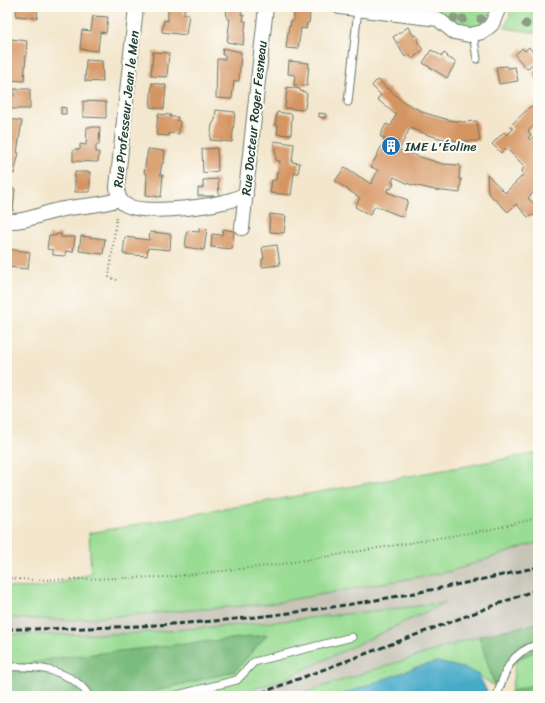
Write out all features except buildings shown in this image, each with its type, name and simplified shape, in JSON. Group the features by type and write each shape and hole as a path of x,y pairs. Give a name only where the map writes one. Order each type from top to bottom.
{"street":[{"name":"Rue Professeur Jean le Men","path":"136,7 117,187 119,199 124,204 134,208 184,209 224,202 246,194"},
{"name":"Rue Docteur Roger Fesneau","path":"242,228 266,7"},
{"path":"340,7 438,19 454,32 469,35 483,32 492,24 498,7"},
{"path":"7,221 34,218 63,209 93,206 119,199"}],"lane":[{"path":"348,102 358,9"},
{"path":"474,34 477,59"},
{"path":"173,696 237,680 254,662 352,637"},
{"path":"497,696 504,672 513,657 527,647 538,644"},
{"path":"7,667 18,666 49,670 70,677 83,688 89,696"}],"path":[{"path":"117,280 109,277 119,199"},
{"path":"7,578 33,580 167,577 276,565 487,530 538,518"}],"shaded area":[{"path":"538,527 538,623 479,636 309,696 7,696 7,587 40,588"}],"green space":[{"path":"386,7 492,7 492,9 484,24 477,29 472,30 461,28 443,14"},
{"path":"510,7 538,7 538,33 505,28 510,15"},
{"path":"538,453 538,542 452,571 268,604 68,620 7,618 7,587 40,588 91,574 89,533"},
{"path":"445,603 284,679 232,696 135,696 235,671 266,635 7,668 7,635 128,634 273,622"},
{"path":"538,623 538,650 516,660 495,686 479,636"},
{"path":"267,635 235,671 135,696 7,696 7,668 55,658"},
{"path":"479,636 495,686 467,669 437,662 417,667 338,696 293,696"},
{"path":"538,650 538,683 511,692 516,660"},
{"path":"538,683 538,696 510,696 511,692"}],"water":[{"path":"437,662 467,669 479,675 489,696 338,696 417,667"}],"railway":[{"path":"7,629 97,628 156,625 283,614 393,597 538,567"},
{"path":"253,696 538,589"}],"place":[{"name":"IME L'Éoline","path":"391,146"}]}
